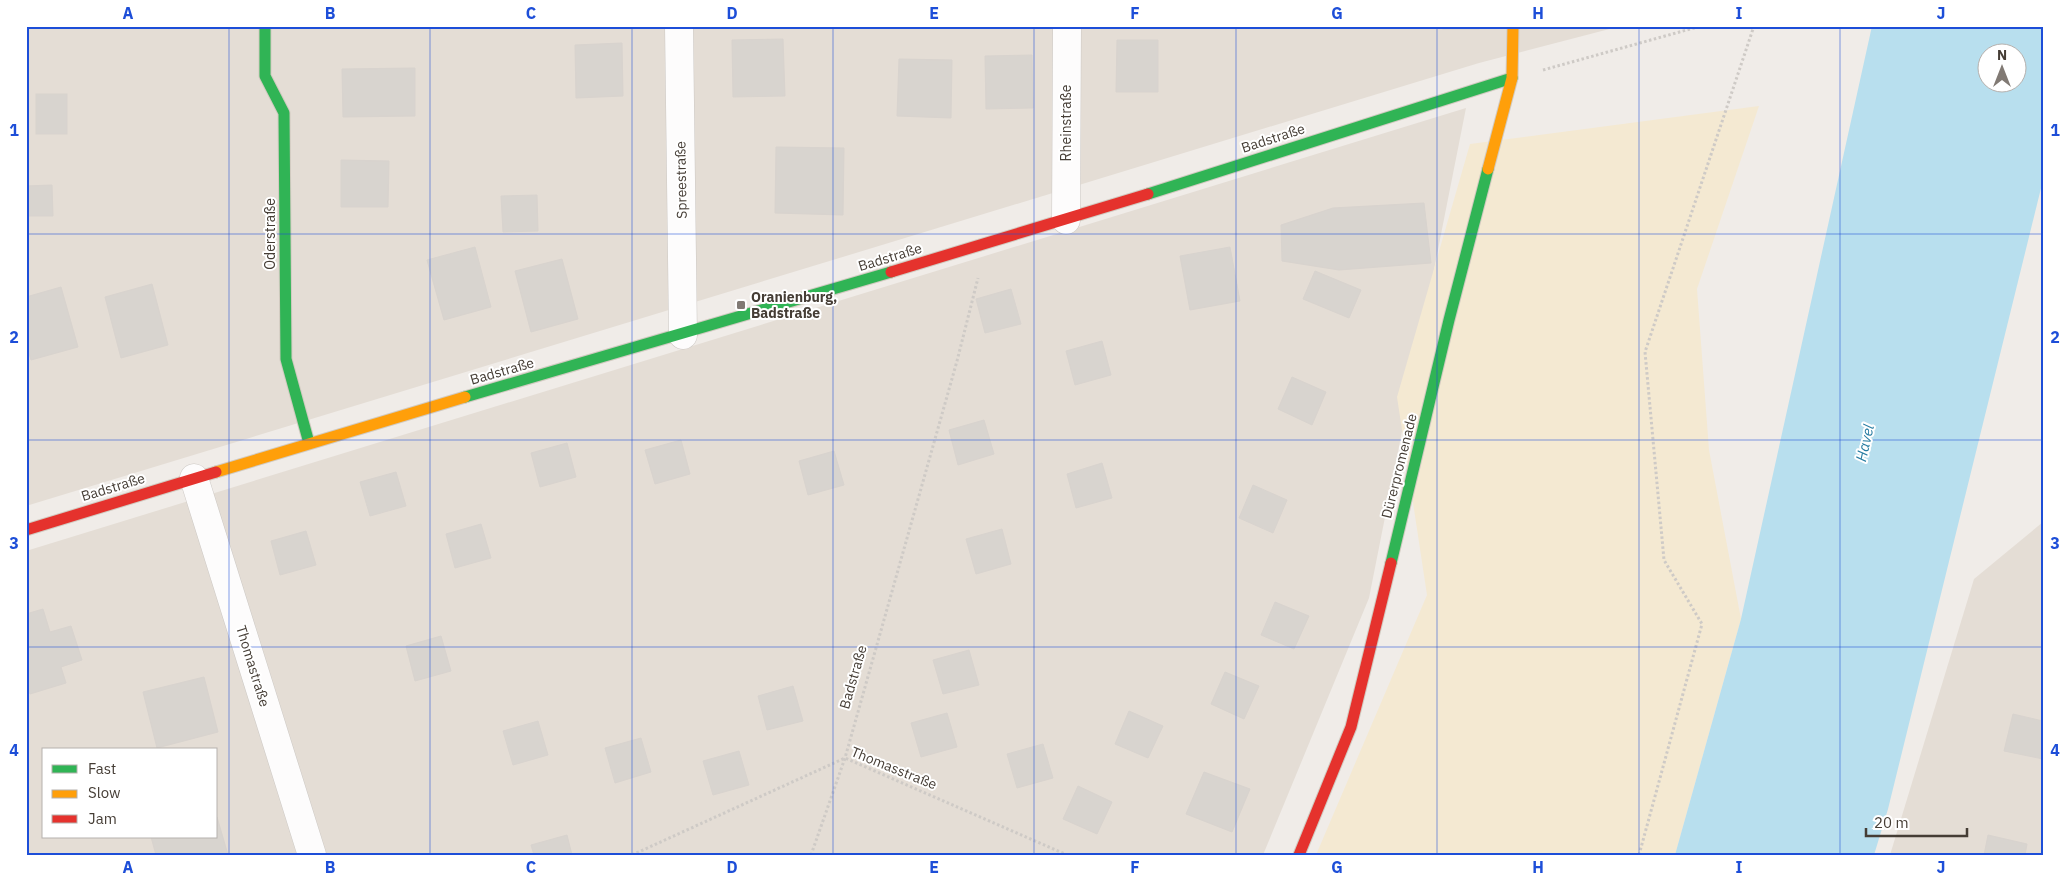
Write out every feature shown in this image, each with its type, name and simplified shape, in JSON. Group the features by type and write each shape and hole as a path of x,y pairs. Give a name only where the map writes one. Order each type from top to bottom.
{"street":[{"name":"Oderstraße","path":"265,26 265,76 284,113 286,359 308,443"},
{"name":"Spreestraße","path":"679,26 683,334"},
{"name":"Rheinstraße","path":"1066,220 1067,26"},
{"name":"Dürerpromenade","path":"1299,855 1351,727 1450,320 1512,78 1513,26"},
{"name":"Badstraße","path":"26,530 308,443 1066,220 1512,78"},
{"name":"Thomastraße","path":"194,478 312,855"}],"path":[{"path":"1512,78 1701,26"},
{"path":"1639,855 1702,624 1664,560 1645,352 1754,26"},
{"name":"Badstraße","path":"811,855 845,758 957,361 986,244"},
{"name":"Thomasstraße","path":"632,855 845,758 1067,855"}],"shaded area":[{"path":"26,26 1621,26 1479,63 26,506"},
{"path":"1466,108 1369,598 1263,855 26,855 26,551"},
{"path":"2043,522 2043,855 1890,855 1974,579"}],"sand":[{"path":"1759,106 1697,289 1709,450 1741,619 1675,855 1316,855 1427,595 1397,397 1470,144"}],"water":[{"name":"Havel","path":"1872,26 2043,26 2043,180 1888,809 1874,855 1675,855 1741,619"}],"building":[{"path":"1443,26 1479,26 1479,29 1443,29"},
{"path":"783,39 785,96 733,97 732,40"},
{"path":"1117,40 1158,40 1158,92 1116,92"},
{"path":"622,43 623,96 576,98 575,45"},
{"path":"1032,55 1033,108 986,109 985,56"},
{"path":"899,59 952,60 951,118 897,116"},
{"path":"415,68 415,116 343,117 342,69"},
{"path":"36,94 67,94 67,134 36,134"},
{"path":"776,147 844,148 843,215 775,213"},
{"path":"341,160 389,161 388,207 341,207"},
{"path":"52,185 53,216 26,216 26,186"},
{"path":"537,195 538,231 503,232 501,196"},
{"path":"1424,203 1431,263 1339,270 1282,261 1281,225 1333,208"},
{"path":"475,247 491,307 444,320 427,260"},
{"path":"1230,247 1240,301 1190,310 1180,256"},
{"path":"562,259 578,319 531,332 515,271"},
{"path":"1315,271 1361,290 1349,318 1303,299"},
{"path":"152,284 168,345 121,358 105,297"},
{"path":"61,287 78,347 31,360 26,343 26,297"},
{"path":"1011,289 1021,324 985,333 976,299"},
{"path":"1102,341 1111,375 1075,385 1066,351"},
{"path":"1292,377 1326,392 1312,425 1278,409"},
{"path":"984,420 994,454 958,465 949,430"},
{"path":"681,440 690,474 655,484 645,450"},
{"path":"567,443 576,477 540,487 531,453"},
{"path":"834,451 844,485 808,495 799,461"},
{"path":"1102,463 1112,498 1076,508 1067,474"},
{"path":"396,472 406,506 370,516 360,482"},
{"path":"1253,485 1287,500 1273,533 1239,518"},
{"path":"481,524 491,558 455,568 446,534"},
{"path":"1002,529 1011,564 976,574 966,539"},
{"path":"306,531 316,565 280,575 271,541"},
{"path":"1275,602 1309,616 1294,649 1261,635"},
{"path":"43,609 50,632 71,626 82,660 61,667 66,683 30,694 26,682 26,614"},
{"path":"441,636 451,671 415,681 406,646"},
{"path":"969,650 979,685 943,694 933,660"},
{"path":"1225,672 1259,686 1244,719 1211,704"},
{"path":"204,677 218,732 157,748 143,692"},
{"path":"793,686 803,721 767,730 758,696"},
{"path":"1129,711 1163,726 1148,758 1115,744"},
{"path":"947,713 957,747 921,757 911,723"},
{"path":"2013,714 2043,721 2043,759 2004,751"},
{"path":"538,721 548,755 513,765 503,731"},
{"path":"641,738 651,772 615,783 605,748"},
{"path":"1043,744 1053,778 1017,788 1007,754"},
{"path":"739,751 749,785 713,795 703,761"},
{"path":"1204,772 1250,789 1232,832 1186,814"},
{"path":"1078,786 1112,802 1097,834 1063,819"},
{"path":"218,820 228,855 156,855 151,838 218,838"},
{"path":"567,835 572,855 534,855 531,845"},
{"path":"1988,835 2027,844 2025,855 1984,855"}],"traffic: fast":[{"path":"265,26 265,76 284,113 286,359 309,443"},
{"path":"1148,194 1512,78"},
{"path":"1391,563 1449,320 1488,169"},
{"path":"465,397 891,272"}],"traffic: slow":[{"path":"1488,169 1512,78 1513,26"},
{"path":"216,472 465,397"}],"traffic: jam":[{"path":"891,272 1148,194"},
{"path":"26,530 216,472"},
{"path":"1299,855 1351,727 1391,563"}],"place":[{"name":"Oranienburg, Badstraße","path":"741,305"}]}
